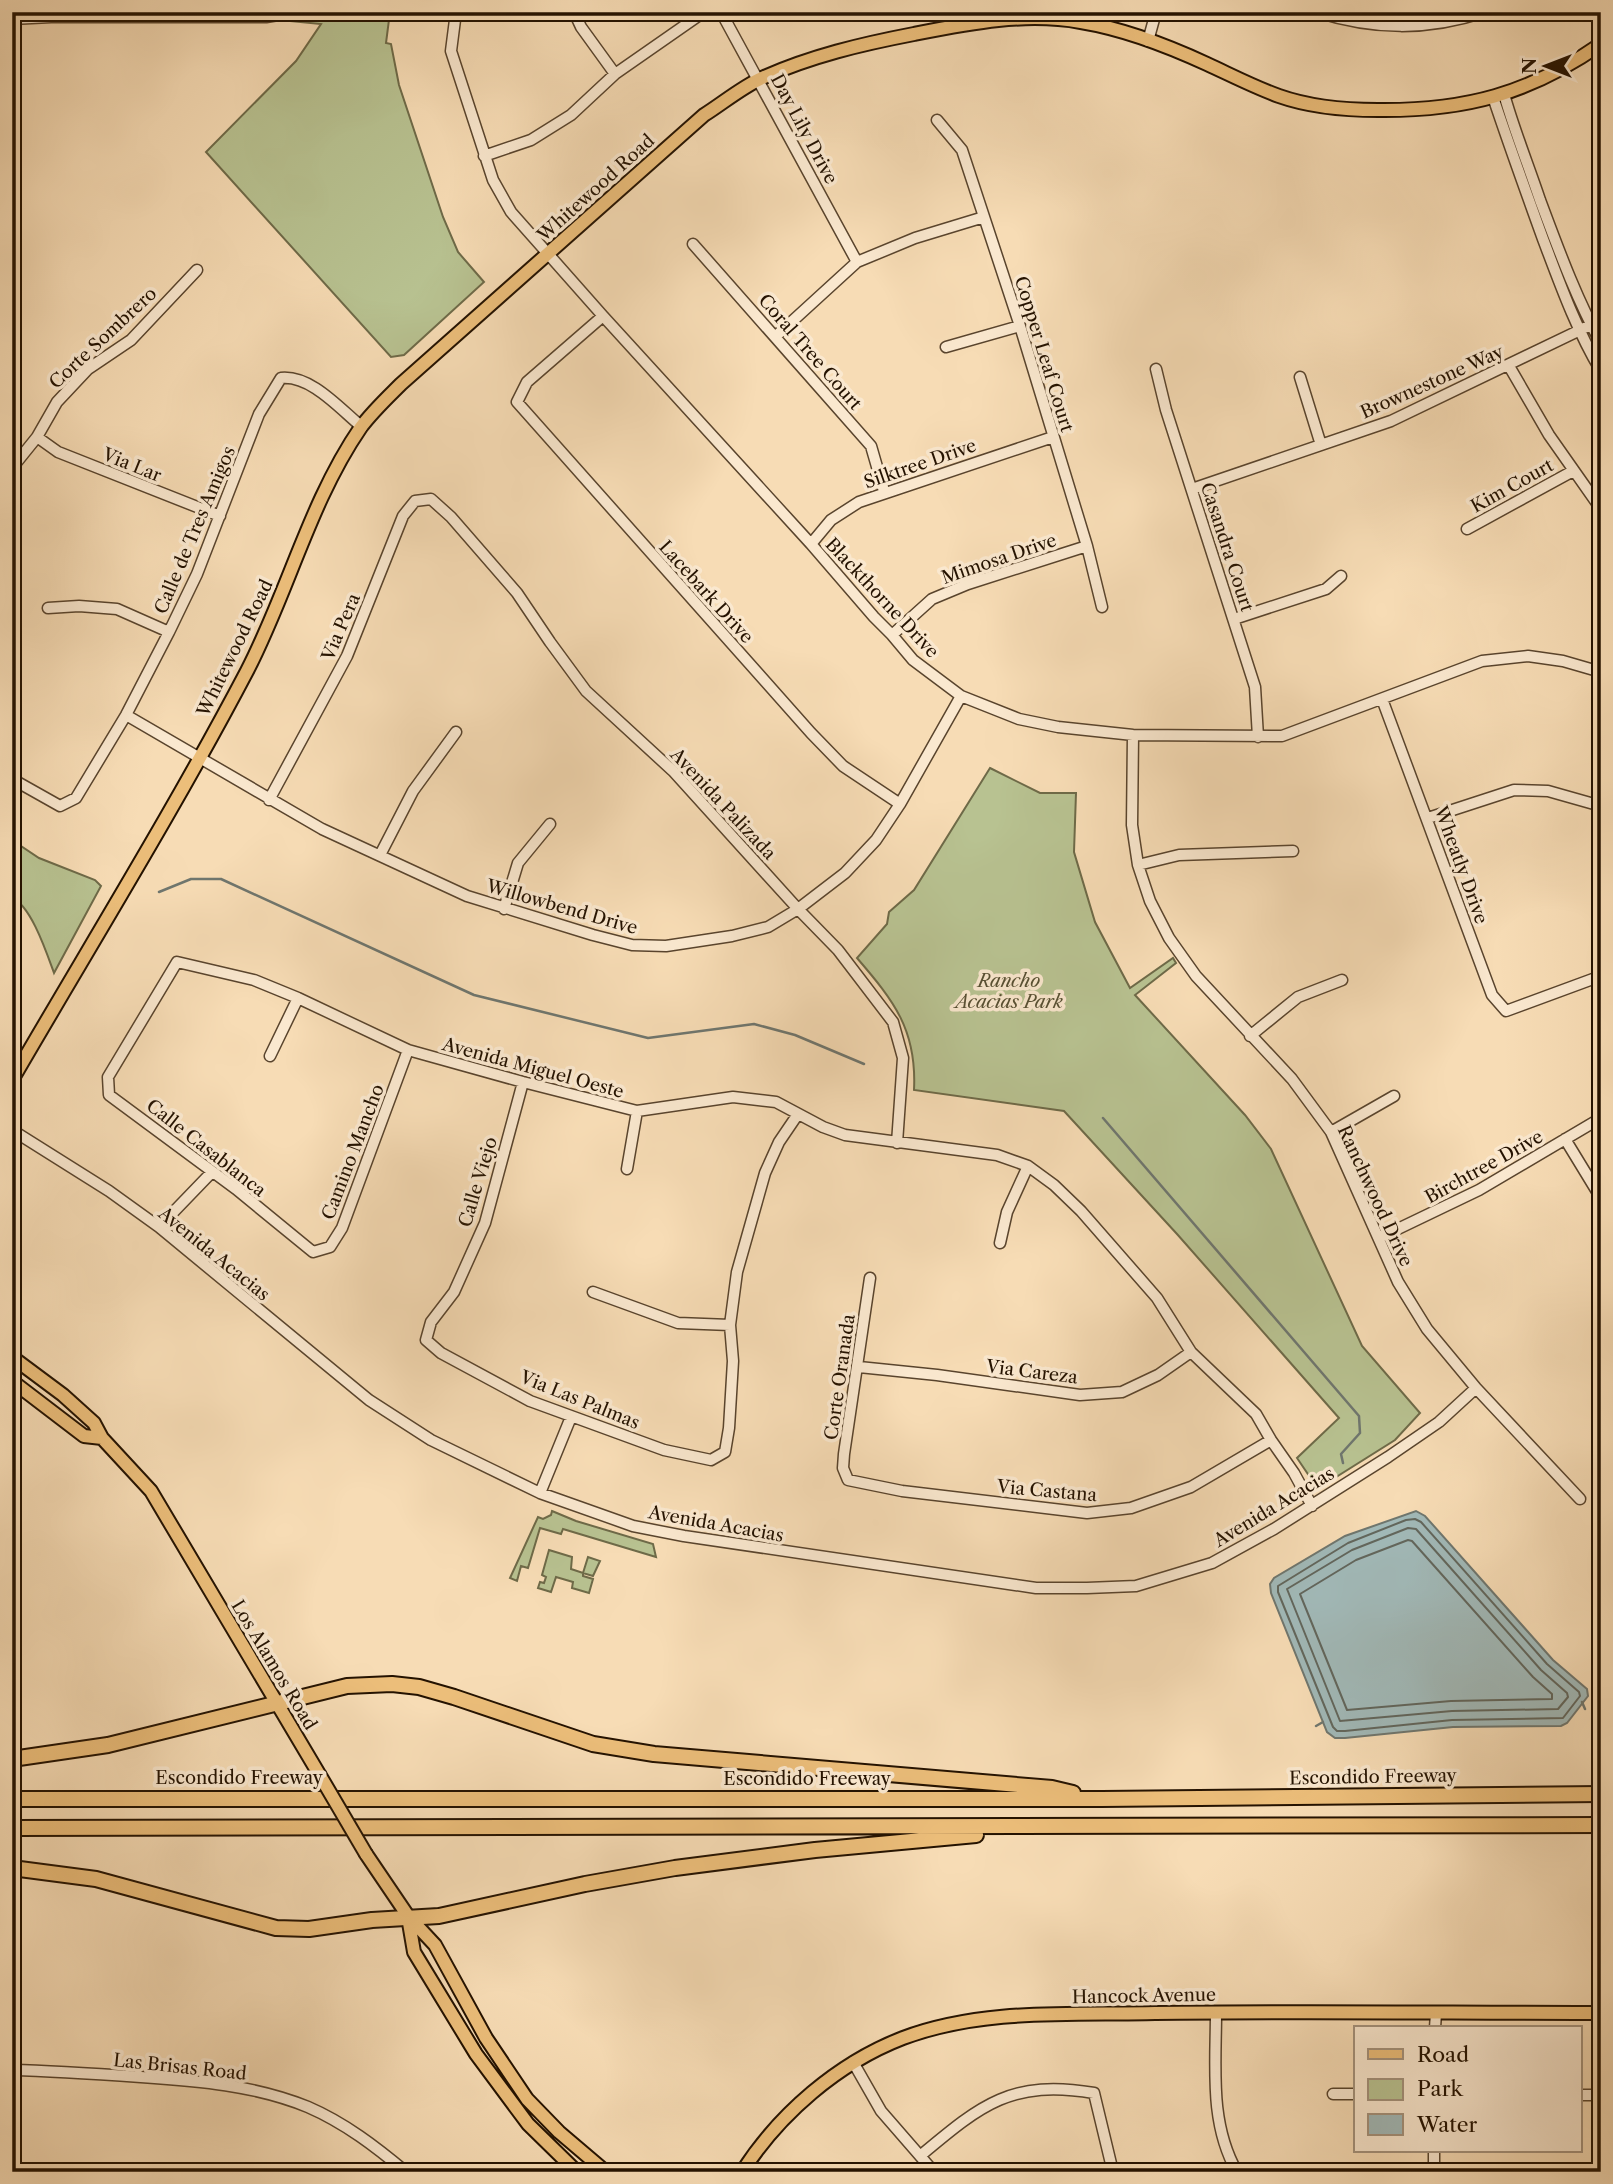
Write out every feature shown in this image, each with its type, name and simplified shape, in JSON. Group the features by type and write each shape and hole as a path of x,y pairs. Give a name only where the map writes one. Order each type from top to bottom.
{"highway":[{"path":"12,1759 107,1745 347,1686 391,1684 454,1697 593,1744 642,1752 1052,1788 1102,1799"},
{"name":"Escondido Freeway","path":"12,1799 1102,1799 1601,1794"},
{"path":"12,1828 1601,1825"},
{"path":"12,1868 96,1879 276,1928 309,1929 408,1916 439,1916 585,1884 675,1868 831,1848 1066,1827"}],"main road":[{"name":"Whitewood Road","path":"12,1080 199,759 248,669 328,483 362,427 401,384 704,115 759,79 832,52 1007,15 1080,22 1148,41 1282,97 1356,110 1412,110 1466,105 1533,84 1568,66 1601,44"},
{"name":"Los Alamos Road","path":"12,1357 63,1395 94,1423 102,1438 152,1492 366,1854 408,1916 435,1945 486,2038 527,2099 579,2150 606,2172"},
{"name":"Los Alamos Road","path":"12,1381 84,1436 102,1438"},
{"name":"Los Alamos Road","path":"408,1916 414,1952 483,2063 521,2115 577,2172"},
{"name":"Hancock Avenue","path":"742,2172 774,2129 809,2096 853,2062 902,2039 937,2028 996,2016 1216,2012 1601,2013"},
{"path":"483,2063 489,2059 518,2097 527,2099"},
{"path":"521,2115 537,2121 568,2151 579,2150"}],"street":[{"path":"12,19 50,14 266,17 296,12"},
{"name":"Blackthorne Drive","path":"456,12 451,51 492,180 511,212 913,660 961,695 1018,719 1058,727 1133,735 1258,737 1282,736 1482,661 1528,656 1563,661 1601,672"},
{"path":"574,12 581,27 615,74"},
{"path":"484,156 531,140 571,115 615,74 704,12"},
{"name":"Day Lily Drive","path":"721,12 857,261"},
{"path":"1148,41 1156,12"},
{"path":"1317,12 1370,25 1410,26 1440,23 1484,12"},
{"path":"1499,95 1553,236 1596,323 1601,343"},
{"path":"1499,95 1517,168 1579,331 1601,371"},
{"name":"Copper Leaf Court","path":"937,120 962,150 1020,326 1087,546 1102,607"},
{"path":"776,336 857,261 915,238 984,217"},
{"name":"Coral Tree Court","path":"693,244 871,446 884,491"},
{"name":"Corte Sombrero","path":"12,468 37,437 57,402 88,369 131,340 197,270"},
{"name":"Lacebark Drive","path":"603,316 527,382 517,402 811,733 844,766 901,804"},
{"name":"Brownestone Way","path":"1192,489 1391,421 1596,323"},
{"path":"946,348 1020,326"},
{"path":"1509,366 1573,471 1601,509"},
{"name":"Casandra Court","path":"1156,369 1166,410 1255,687 1258,737"},
{"path":"1300,376 1321,445"},
{"name":"Calle de Tres Amigos","path":"12,779 60,806 76,798 125,715 169,632 197,573 259,414 281,378 293,377 309,383 362,427"},
{"name":"Via Lar","path":"37,437 58,452 220,516"},
{"name":"Silktree Drive","path":"811,544 831,520 859,502 884,491 1053,437"},
{"name":"Kim Court","path":"1467,529 1573,471"},
{"name":"Via Pera","path":"269,800 347,656 404,516 415,502 431,499 451,517"},
{"name":"Avenida Palizada","path":"451,517 517,593 586,691 673,771 838,950 893,1022 903,1058 897,1143"},
{"name":"Mimosa Drive","path":"892,635 932,599 968,584 1087,546"},
{"path":"1234,618 1326,589 1341,576"},
{"path":"48,608 79,606 117,609 169,632"},
{"name":"Willowbend Drive","path":"125,715 322,829 467,897 632,945 666,946 721,938 768,927 798,909 845,873 876,840 901,804 961,695"},
{"name":"Wheatly Drive","path":"1382,699 1492,995 1506,1011 1601,976"},
{"path":"380,855 413,791 456,732"},
{"name":"Ranchwood Drive","path":"1133,735 1132,825 1138,865 1150,901 1169,938 1196,976 1292,1079 1331,1132 1398,1282 1427,1328 1476,1388 1580,1499"},
{"path":"1428,818 1514,790 1548,791 1601,806"},
{"path":"504,909 519,863 551,824"},
{"path":"1138,865 1179,855 1293,851"},
{"name":"Avenida Miguel Oeste","path":"177,962 254,980 408,1051 636,1111 733,1097 776,1102 845,1135 997,1155 1028,1166 1081,1210 1157,1298 1191,1352 1256,1414 1312,1506"},
{"name":"Calle Casablanca","path":"177,962 107,1077 109,1095 313,1252"},
{"path":"1250,1036 1298,997 1342,980"},
{"path":"270,1056 298,998"},
{"name":"Camino Mancho","path":"313,1252 330,1247 342,1228 408,1051"},
{"name":"Calle Viejo","path":"431,1322 454,1292 485,1223 523,1082"},
{"path":"1331,1132 1394,1096"},
{"path":"627,1170 636,1111"},
{"path":"593,1292 678,1323 730,1325 737,1272 765,1173 779,1142 798,1114"},
{"name":"Birchtree Drive","path":"1379,1238 1479,1190 1601,1118"},
{"name":"Avenida Acacias","path":"12,1130 109,1191 159,1227 369,1400 431,1440 540,1493 633,1526 695,1538 1036,1588 1136,1586 1212,1563 1241,1549 1312,1506 1438,1422 1476,1388"},
{"path":"1565,1139 1601,1198"},
{"path":"1000,1243 1007,1212 1028,1166"},
{"path":"159,1227 212,1172"},
{"name":"Corte Oranada","path":"848,1480 843,1468 844,1454 859,1367 870,1278"},
{"name":"Via Las Palmas","path":"431,1322 426,1340 441,1353 530,1401 664,1450 711,1460 725,1452 729,1428 733,1362 730,1325"},
{"name":"Via Careza","path":"859,1367 1080,1395 1122,1392 1158,1375 1191,1352"},
{"path":"540,1493 570,1417"},
{"name":"Via Castana","path":"848,1480 902,1492 1087,1513 1131,1508 1192,1487 1271,1440"},
{"path":"1216,2012 1215,2106 1224,2142 1237,2172"},
{"path":"1435,2026 1436,2013"},
{"path":"853,2062 881,2111 934,2172"},
{"name":"Las Brisas Road","path":"12,2070 207,2081 241,2087 309,2108 340,2123 374,2145 406,2172"},
{"path":"920,2156 980,2109 1020,2091 1064,2088 1094,2093 1113,2172"},
{"path":"1333,2094 1354,2094"},
{"path":"1582,2095 1601,2095"},
{"path":"1434,2152 1434,2172"}],"green space":[{"path":"196,12 390,12 386,43 391,44 399,85 443,217 458,252 484,282 404,355 391,357 206,152 296,61 321,24"},
{"name":"Rancho Acacias Park","path":"990,768 1040,793 1076,793 1074,852 1095,922 1130,988 1173,958 1176,963 1135,995 1245,1115 1271,1149 1362,1346 1420,1413 1395,1440 1325,1484 1314,1483 1297,1458 1339,1418 1177,1234 1064,1111 914,1090 912,1050 907,1033 882,988 857,958 887,924 889,912 914,890"},
{"path":"12,840 39,858 95,880 101,886 54,973 32,920 19,902 12,898"},
{"path":"552,1511 653,1544 656,1557 563,1529 561,1534 540,1528 528,1568 521,1566 517,1581 510,1578 538,1517 543,1519 551,1515"},
{"path":"549,1550 572,1557 571,1569 593,1579 589,1593 572,1588 573,1582 556,1577 551,1592 538,1588 546,1577 542,1575"},
{"path":"588,1557 600,1561 593,1576 583,1573"}],"water":[{"path":"1416,1511 1425,1516 1553,1660 1587,1689 1588,1696 1567,1723 1561,1726 1453,1727 1345,1738 1335,1738 1327,1732 1271,1593 1270,1584 1274,1578 1345,1536"}],"waterway":[{"path":"159,892 191,879 221,879 474,995 648,1038 754,1024 795,1035 864,1064"},
{"path":"1103,1118 1359,1416 1360,1433 1341,1454 1343,1463"},
{"path":"1582,1702 1585,1709"},
{"path":"1316,1726 1323,1722"}]}
